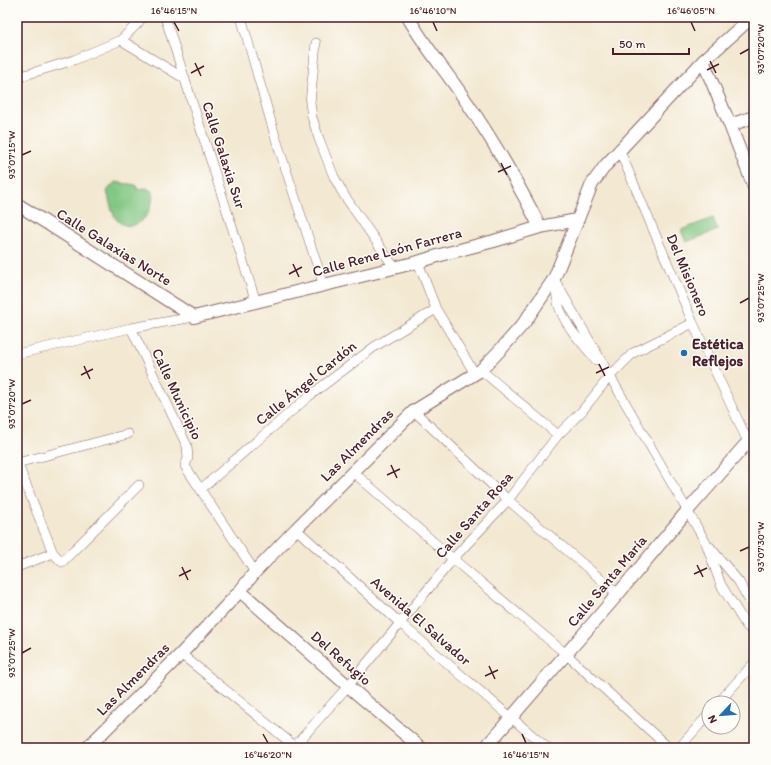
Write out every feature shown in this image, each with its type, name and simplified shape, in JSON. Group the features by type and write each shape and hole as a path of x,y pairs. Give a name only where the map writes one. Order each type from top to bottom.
{"street":[{"path":"17,64 20,78 74,60 121,40 142,17"},
{"name":"Calle Galaxia Sur","path":"165,17 256,302"},
{"path":"241,17 275,136 324,286"},
{"path":"408,17 418,34 457,88 490,138 525,197 540,227"},
{"name":"Las Almendras","path":"86,748 181,654 240,591 255,572 352,471 414,411 478,372 524,323 554,279 592,184 605,166 619,149 703,61 752,17"},
{"path":"121,40 185,79"},
{"path":"316,43 310,103 312,117 319,139 334,177 344,195 394,267"},
{"path":"703,61 754,187"},
{"path":"730,125 754,117"},
{"name":"Del Misionero","path":"619,149 693,323 751,438 754,455"},
{"name":"Calle Galaxias Norte","path":"17,204 194,317"},
{"name":"Calle Rene León Farrera","path":"17,354 131,328 194,317 324,286 494,242 540,227 577,220"},
{"path":"418,262 436,309 478,372 558,435"},
{"path":"554,279 558,303 570,328 610,376 706,543 721,585 746,625 754,633"},
{"name":"Calle Ángel Cardón","path":"201,489 308,396 374,347 436,309"},
{"name":"Calle Santa Rosa","path":"295,747 348,686 453,559 508,500 558,435 582,411 610,376 633,353 693,323"},
{"name":"Calle Municipio","path":"131,328 187,446 188,458 185,466 255,572"},
{"path":"414,411 508,500 618,594"},
{"path":"128,434 17,462 53,553 62,562 139,485"},
{"name":"Calle Santa María","path":"485,748 751,438"},
{"path":"352,471 453,559 566,654 669,748"},
{"name":"Avenida El Salvador","path":"296,529 400,623 547,748"},
{"path":"706,543 739,582 754,609"},
{"path":"17,567 53,553"},
{"name":"Del Refugio","path":"240,591 421,748"},
{"path":"181,654 295,747"},
{"path":"725,695 754,662"},
{"path":"679,748 701,723"}],"green space":[{"path":"115,182 136,185 137,189 146,188 153,192 150,209 143,219 131,226 122,224 117,220 112,210 107,191"},
{"path":"713,218 718,230 686,242 681,230"}],"place":[{"name":"Estética Reflejos","path":"684,353"}]}
